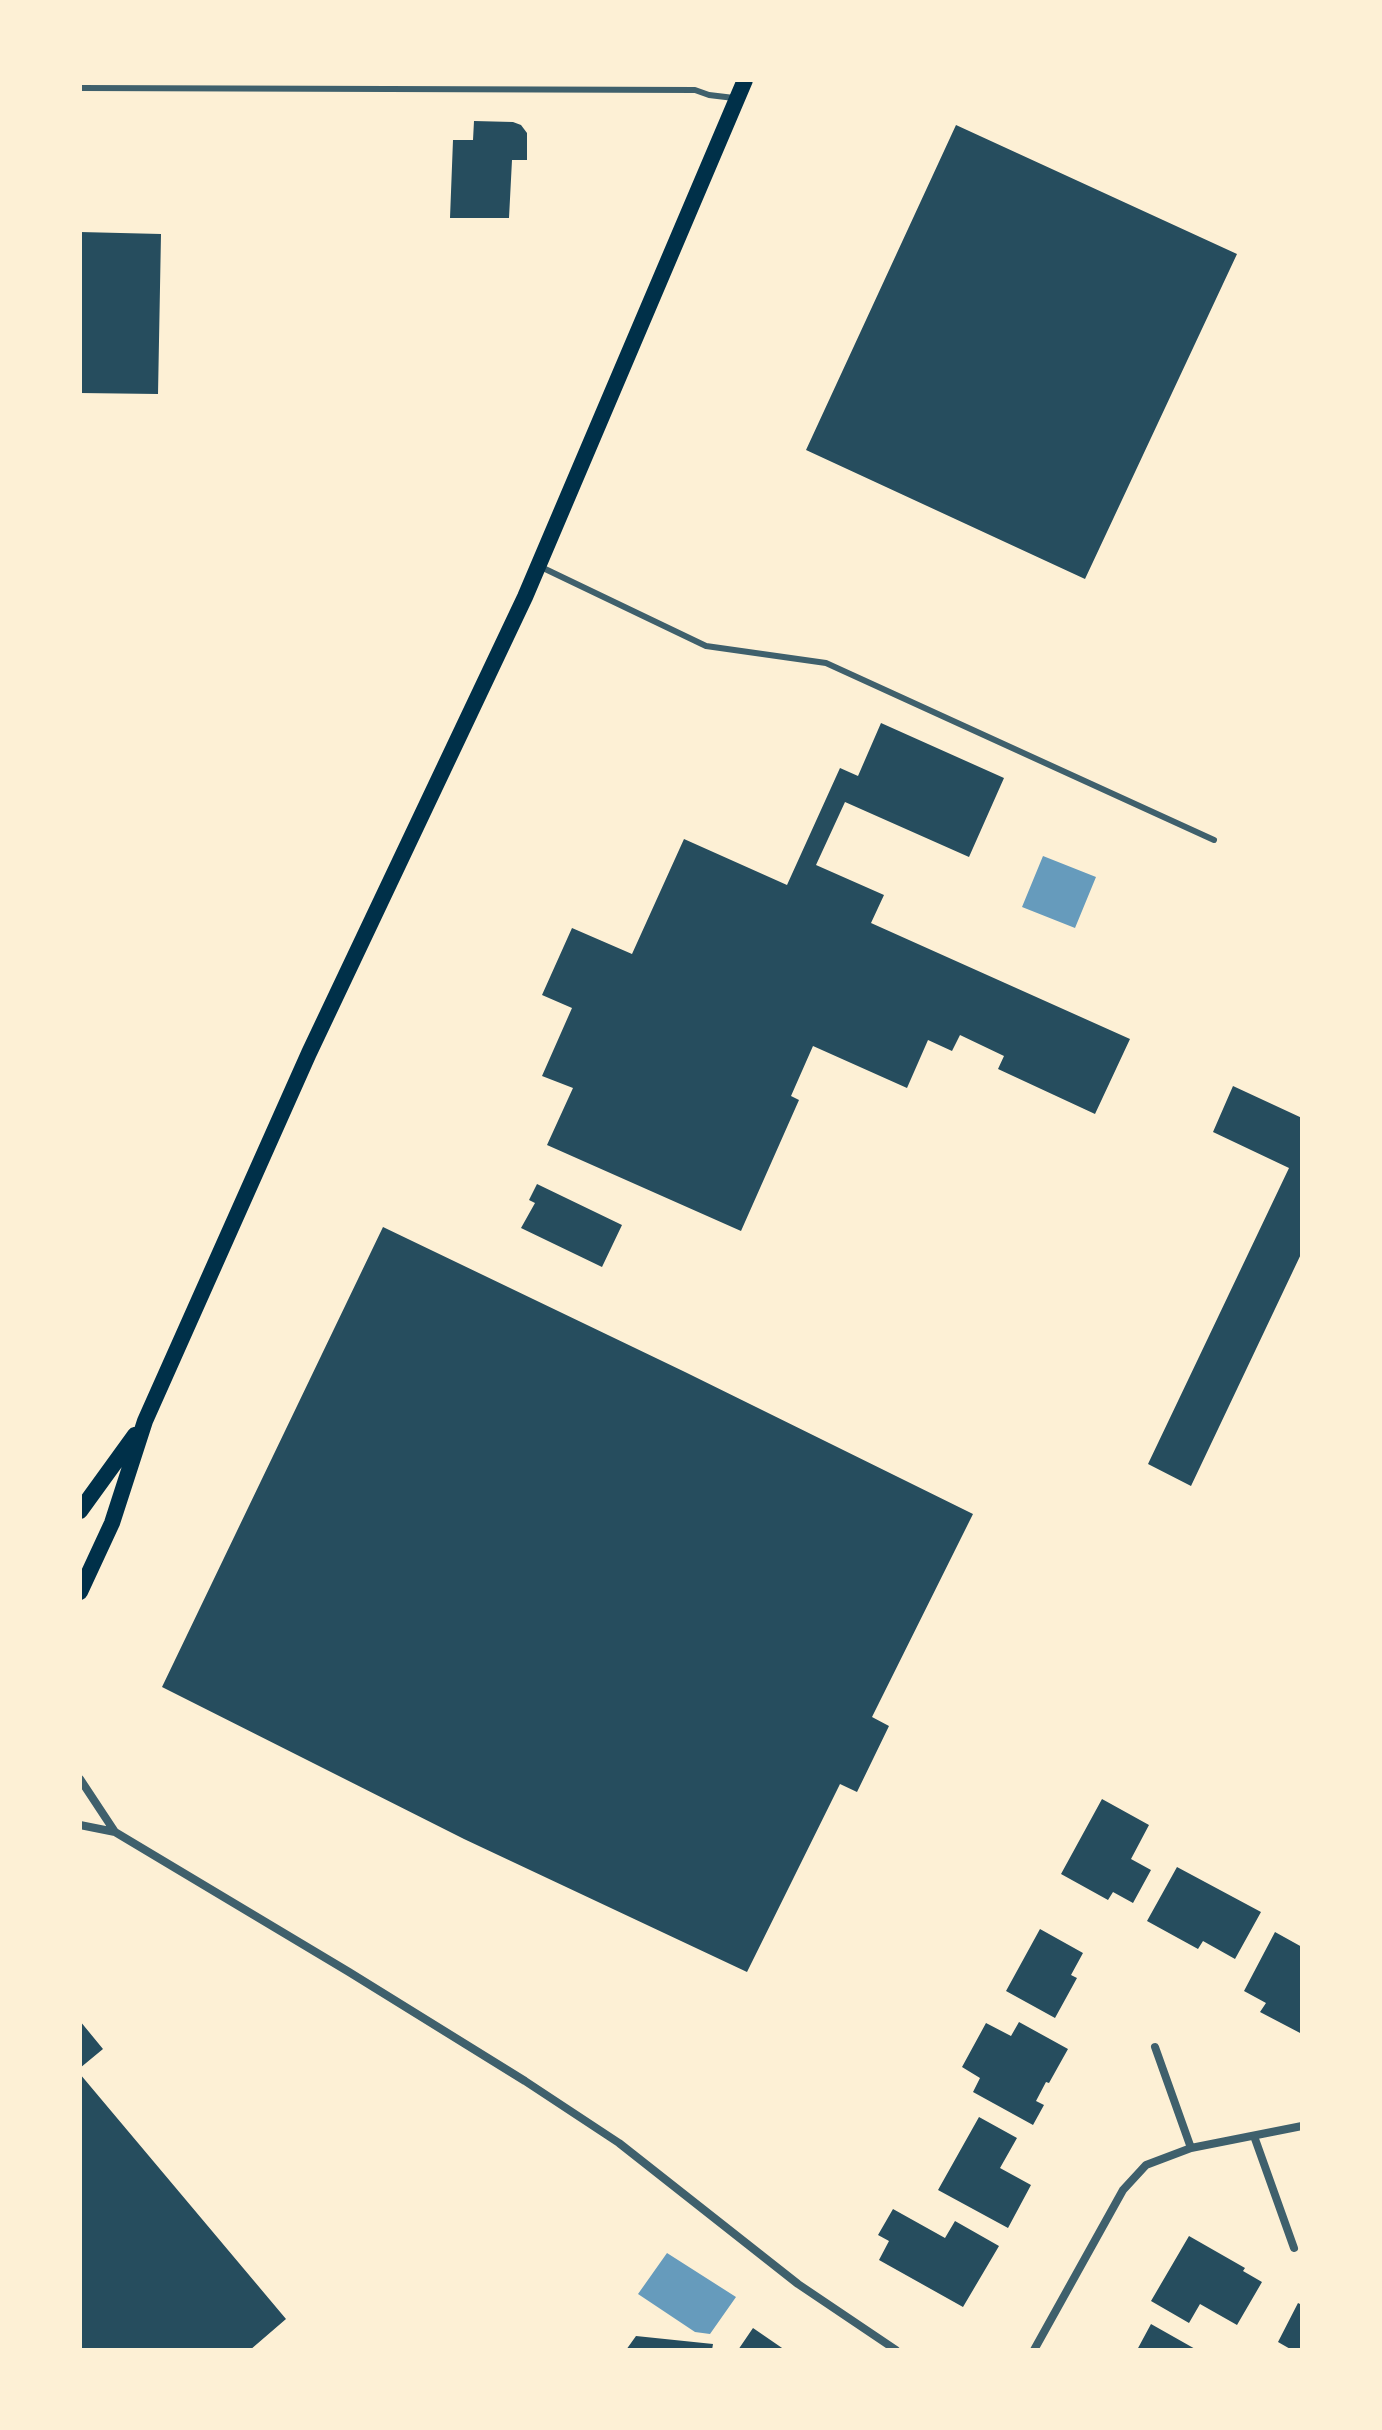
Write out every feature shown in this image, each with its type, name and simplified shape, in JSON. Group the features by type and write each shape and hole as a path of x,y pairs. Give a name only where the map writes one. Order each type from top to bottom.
{"main road":[{"path":"80,1592 112,1523 145,1421 309,1053 538,566 745,80"},
{"path":"80,1511 145,1421"}],"street":[{"path":"80,1779 115,1832"},
{"path":"80,1825 115,1832 360,1978 537,2089 619,2143 798,2284 896,2350"},
{"path":"1155,2047 1191,2148"},
{"path":"1034,2350 1123,2190 1146,2165 1191,2148 1302,2126"},
{"path":"1254,2136 1294,2248"}],"lane":[{"path":"472,80 472,89"},
{"path":"80,88 695,90 737,98"},
{"path":"538,566 706,646 826,663 1214,840"}],"water":[{"path":"1043,856 1096,877 1075,928 1022,907"},
{"path":"667,2253 736,2297 710,2334 695,2332 638,2294"}],"building":[{"path":"474,121 513,122 521,125 527,133 527,160 512,160 509,218 450,218 453,140 473,140"},
{"path":"956,125 1237,254 1085,579 806,450"},
{"path":"80,232 161,234 158,394 80,393"},
{"path":"881,723 1004,778 969,857 845,802 816,865 884,895 871,923 1130,1039 1095,1114 998,1069 1004,1056 960,1035 952,1051 928,1040 907,1088 813,1046 791,1096 799,1100 741,1231 547,1145 573,1088 542,1076 572,1008 542,995 572,928 632,954 684,839 787,885 840,768 858,776"},
{"path":"1233,1086 1302,1118 1302,1252 1191,1486 1148,1464 1289,1168 1213,1132"},
{"path":"537,1184 622,1225 602,1267 521,1228 535,1203 529,1200"},
{"path":"383,1227 973,1514 872,1717 889,1726 857,1792 840,1784 747,1972 464,1839 162,1687"},
{"path":"1102,1799 1149,1825 1131,1859 1151,1870 1133,1903 1113,1892 1108,1900 1061,1874"},
{"path":"1177,1867 1261,1912 1235,1959 1203,1941 1198,1949 1147,1921"},
{"path":"1040,1929 1083,1953 1071,1975 1077,1978 1055,2018 1006,1991"},
{"path":"1275,1932 1302,1947 1302,2034 1260,2012 1266,2003 1244,1991"},
{"path":"80,2021 103,2049 80,2068"},
{"path":"1019,2022 1068,2049 1036,2101 1044,2105 1033,2125 973,2092 980,2078 962,2067 986,2023 1011,2036"},
{"path":"80,2074 286,2319 250,2350 80,2350"},
{"path":"979,2117 1017,2138 1000,2168 1031,2185 1008,2228 938,2190"},
{"path":"893,2209 945,2238 955,2221 999,2246 963,2307 879,2260 889,2241 878,2235"},
{"path":"1189,2236 1245,2268 1243,2271 1262,2282 1237,2325 1200,2304 1189,2323 1151,2301"},
{"path":"1298,2303 1302,2305 1302,2350 1292,2350 1278,2342"},
{"path":"1151,2324 1197,2350 1137,2350"},
{"path":"753,2328 785,2350 738,2350"},
{"path":"636,2336 713,2344 712,2350 626,2350"}]}
